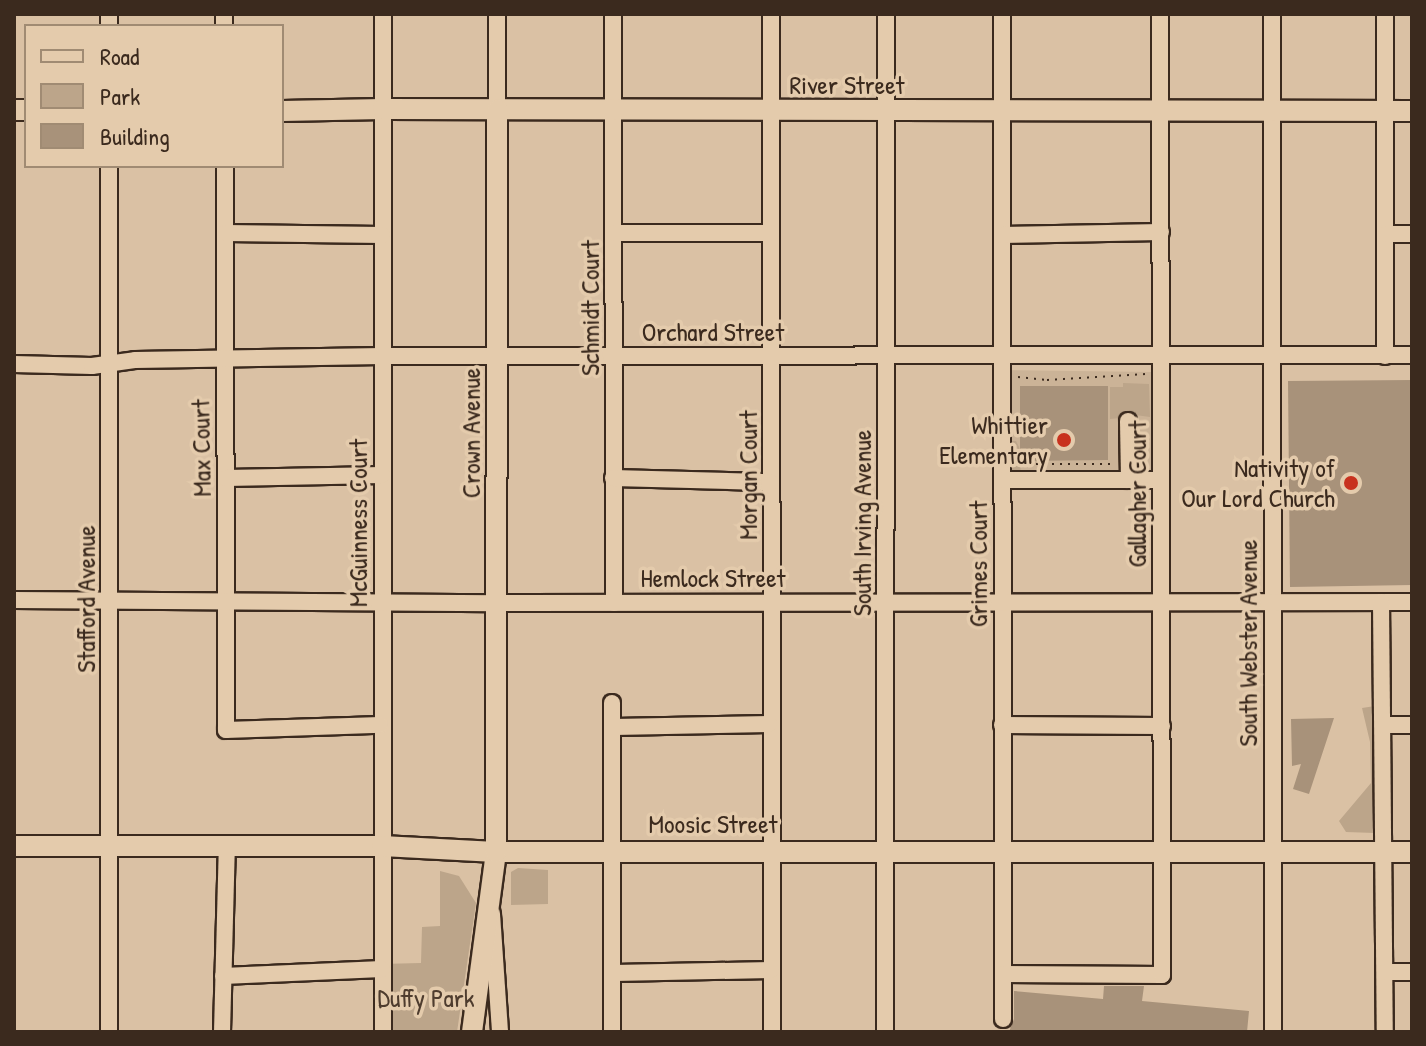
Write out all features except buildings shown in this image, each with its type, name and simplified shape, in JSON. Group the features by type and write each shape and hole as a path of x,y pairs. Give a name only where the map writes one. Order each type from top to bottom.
{"main road":[{"name":"Crown Avenue","path":"472,1032 496,852 497,110"},
{"name":"River Street","path":"284,111 1412,111"},
{"name":"Moosic Street","path":"14,846 382,846 496,852 1412,852"}],"street":[{"name":"McGuinness Court","path":"383,14 383,602 380,725 383,1032"},
{"name":"Crown Avenue","path":"497,14 497,110"},
{"name":"Schmidt Court","path":"613,14 614,603"},
{"name":"Morgan Court","path":"771,14 772,602 769,724 772,1032"},
{"name":"South Irving Avenue","path":"885,1031 886,14"},
{"name":"Grimes Court","path":"1002,14 1003,1019"},
{"name":"Gallagher Court","path":"1004,974 1162,975 1160,14"},
{"name":"South Webster Avenue","path":"1272,14 1273,1032"},
{"path":"1385,14 1385,356"},
{"name":"Stafford Avenue","path":"109,168 109,1032"},
{"name":"Max Court","path":"225,168 226,730 380,725"},
{"path":"1002,235 1161,232"},
{"path":"226,233 382,235"},
{"path":"614,233 771,233"},
{"path":"1386,234 1412,234"},
{"name":"Orchard Street","path":"14,364 382,356 886,358 1412,355"},
{"path":"1128,421 1129,472"},
{"path":"1002,480 1129,472 1161,480"},
{"path":"226,478 382,475"},
{"path":"613,478 771,482"},
{"name":"Hemlock Street","path":"14,600 225,603 1412,602"},
{"path":"1381,602 1385,1032"},
{"path":"612,703 612,1030"},
{"path":"614,727 769,724"},
{"path":"1002,725 1162,726"},
{"path":"1383,725 1412,725"},
{"path":"222,1032 227,845"},
{"path":"491,900 500,1032"},
{"path":"223,976 382,969"},
{"path":"614,973 771,970"},
{"path":"1385,972 1412,972"}],"path":[{"path":"1011,376 1047,380 1161,376"},
{"path":"1020,464 1129,472"}],"shaded area":[{"path":"1006,370 1152,372 1151,488 1005,488"}],"green space":[{"path":"1123,383 1149,384 1150,417 1121,413 1120,418 1110,419 1110,387 1123,387"},
{"path":"1008,441 1016,441 1019,447 1021,477 1010,474"},
{"path":"1375,706 1375,833 1346,832 1339,821 1371,783 1370,742 1362,708"},
{"path":"518,868 548,870 548,904 511,905 511,872"},
{"name":"Duffy Park","path":"440,871 459,876 476,903 457,1032 374,1032 381,964 421,963 422,927 440,926"}],"place":[{"name":"Whittier Elementary","path":"1064,440"},
{"name":"Nativity of Our Lord Church","path":"1351,483"}]}
